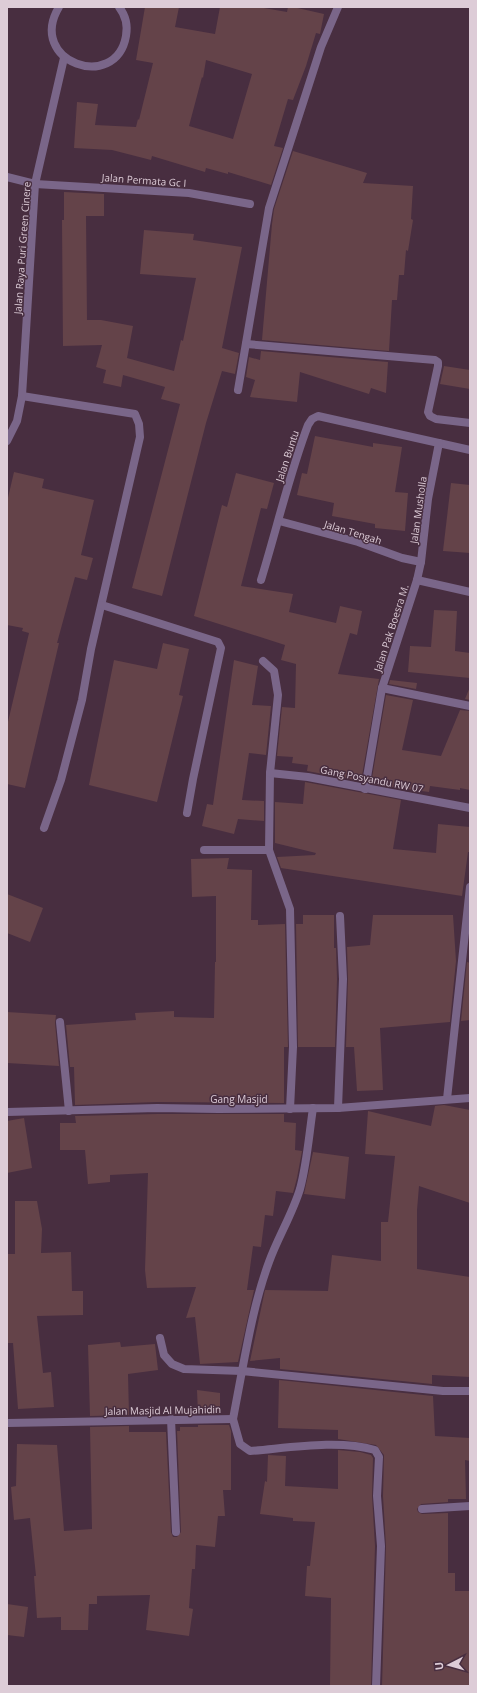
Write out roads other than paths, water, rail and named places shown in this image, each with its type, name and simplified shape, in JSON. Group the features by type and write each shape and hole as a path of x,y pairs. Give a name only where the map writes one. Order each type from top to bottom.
{"street":[{"path":"59,7 53,16 51,31 55,46 64,58 77,65 91,67 106,63 117,54 125,42 127,28 124,13 119,7"},
{"path":"238,390 269,208 321,47 338,7"},
{"name":"Jalan Raya Puri Green Cinere","path":"7,440 17,421 22,396 35,184 64,58"},
{"name":"Jalan Permata Gc I","path":"7,177 35,184 189,193 250,204"},
{"path":"246,344 435,360 438,362 438,366 428,412 430,416 436,419 470,423"},
{"path":"22,396 134,414 139,424 140,437 91,649 82,700 62,780 44,828"},
{"name":"Jalan Buntu","path":"261,580 279,522 293,465 305,431 312,419 318,416 439,443"},
{"path":"439,443 470,450"},
{"name":"Jalan Musholla","path":"417,580 421,562 428,499 439,443"},
{"name":"Jalan Tengah","path":"279,522 358,542 402,558 421,562"},
{"path":"417,580 470,592"},
{"name":"Jalan Pak Boesra M.","path":"365,789 382,688 417,580"},
{"path":"102,605 218,642 221,648 187,813"},
{"path":"263,661 274,670 278,695 270,773 269,850 290,909 293,1047 290,1109"},
{"path":"382,688 470,706"},
{"name":"Gang Posyandu RW 07","path":"270,773 308,777 470,808"},
{"path":"204,850 269,850"},
{"path":"447,1099 470,887"},
{"path":"338,1108 343,979 340,916"},
{"path":"60,1022 69,1111"},
{"name":"Gang Masjid","path":"7,1112 157,1108 338,1108 470,1098"},
{"name":"Jalan Masjid Al Mujahidin","path":"7,1423 233,1419 252,1316 269,1260 293,1209 300,1188 313,1108"},
{"path":"160,1338 164,1355 172,1364 184,1369 242,1371 443,1391 470,1391"},
{"path":"171,1419 176,1532"},
{"path":"233,1419 240,1444 250,1451 318,1445 364,1446 375,1450 378,1457 377,1496 381,1546 376,1686"},
{"path":"422,1509 470,1506"}]}
